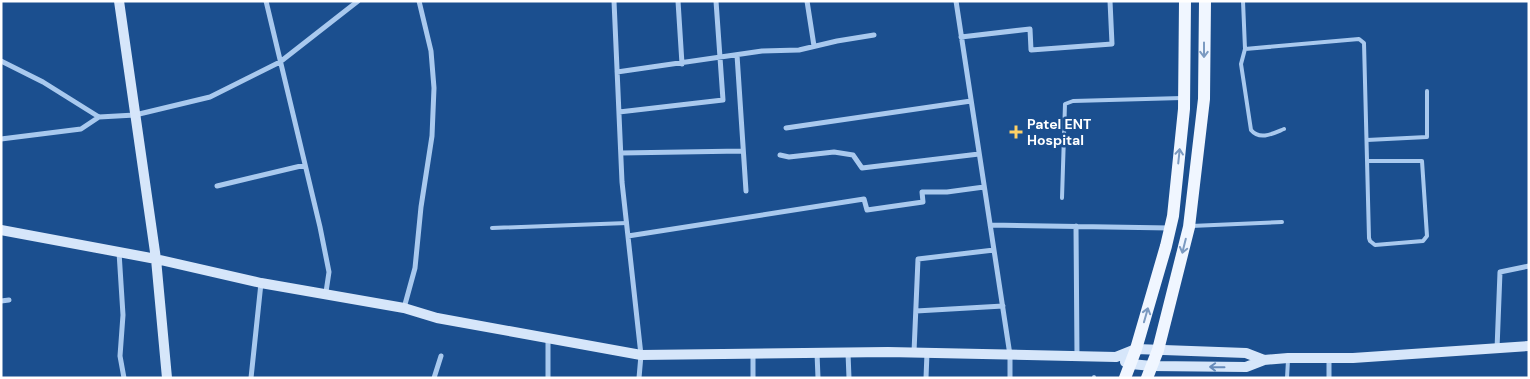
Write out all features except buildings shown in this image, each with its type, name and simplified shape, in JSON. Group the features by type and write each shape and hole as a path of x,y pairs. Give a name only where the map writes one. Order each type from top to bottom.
{"main road":[{"path":"119,1 156,259 166,374"},
{"path":"1125,378 1136,349 1170,228 1184,98 1185,1"},
{"path":"1147,378 1158,350 1188,226 1204,99 1204,1"},
{"path":"1,230 156,259 261,283 326,292 404,308 437,318 641,355 927,353 1116,357 1136,349 1246,353 1264,360"},
{"path":"1116,357 1131,364 1152,366 1246,368 1264,360 1288,358 1329,358 1529,346"}],"street":[{"path":"266,1 329,272 326,292"},
{"path":"1,139 81,129 99,117 135,115 210,97 280,62 358,1"},
{"path":"404,308 415,268 432,127 434,88 431,50 419,1"},
{"path":"614,1 621,153 641,355 639,378"},
{"path":"678,1 682,64"},
{"path":"619,112 723,100 716,1"},
{"path":"807,1 814,46"},
{"path":"956,1 1003,306 1010,355 1010,378"},
{"path":"961,37 1030,29 1031,50 1112,44 1110,1"},
{"path":"617,72 762,51 799,50 874,35"},
{"path":"737,55 746,191"},
{"path":"1,61 42,82 99,117"},
{"path":"786,128 971,101"},
{"path":"621,153 742,151"},
{"path":"780,154 789,157 834,152 853,155 862,168 979,154"},
{"path":"217,186 305,165"},
{"path":"628,236 864,199 867,210 923,202 922,192 984,187"},
{"path":"990,225 1170,228"},
{"path":"1076,226 1077,357"},
{"path":"914,353 918,259 994,250"},
{"path":"119,252 123,315 120,356 124,378"},
{"path":"1497,349 1500,272 1529,266"},
{"path":"251,377 261,283"},
{"path":"1,301 9,300"},
{"path":"916,311 1003,306"},
{"path":"548,337 548,378"},
{"path":"818,353 818,378"},
{"path":"848,353 849,378"},
{"path":"926,378 927,353"},
{"path":"753,354 753,378"},
{"path":"434,378 441,356"},
{"path":"1329,358 1329,378"}],"lane":[{"path":"1243,1 1245,49 1241,64 1252,130 1257,135 1264,136 1284,129"},
{"path":"1245,49 1361,40 1364,47 1370,242 1375,245 1424,241 1427,236 1422,161 1368,161"},
{"path":"1367,140 1426,138 1428,136 1427,91"},
{"path":"1062,198 1065,104 1072,101 1184,98"},
{"path":"1188,226 1282,222"},
{"path":"492,228 627,223"},
{"path":"1287,378 1288,358"}],"place":[{"name":"Patel ENT Hospital","path":"1016,132"}]}
